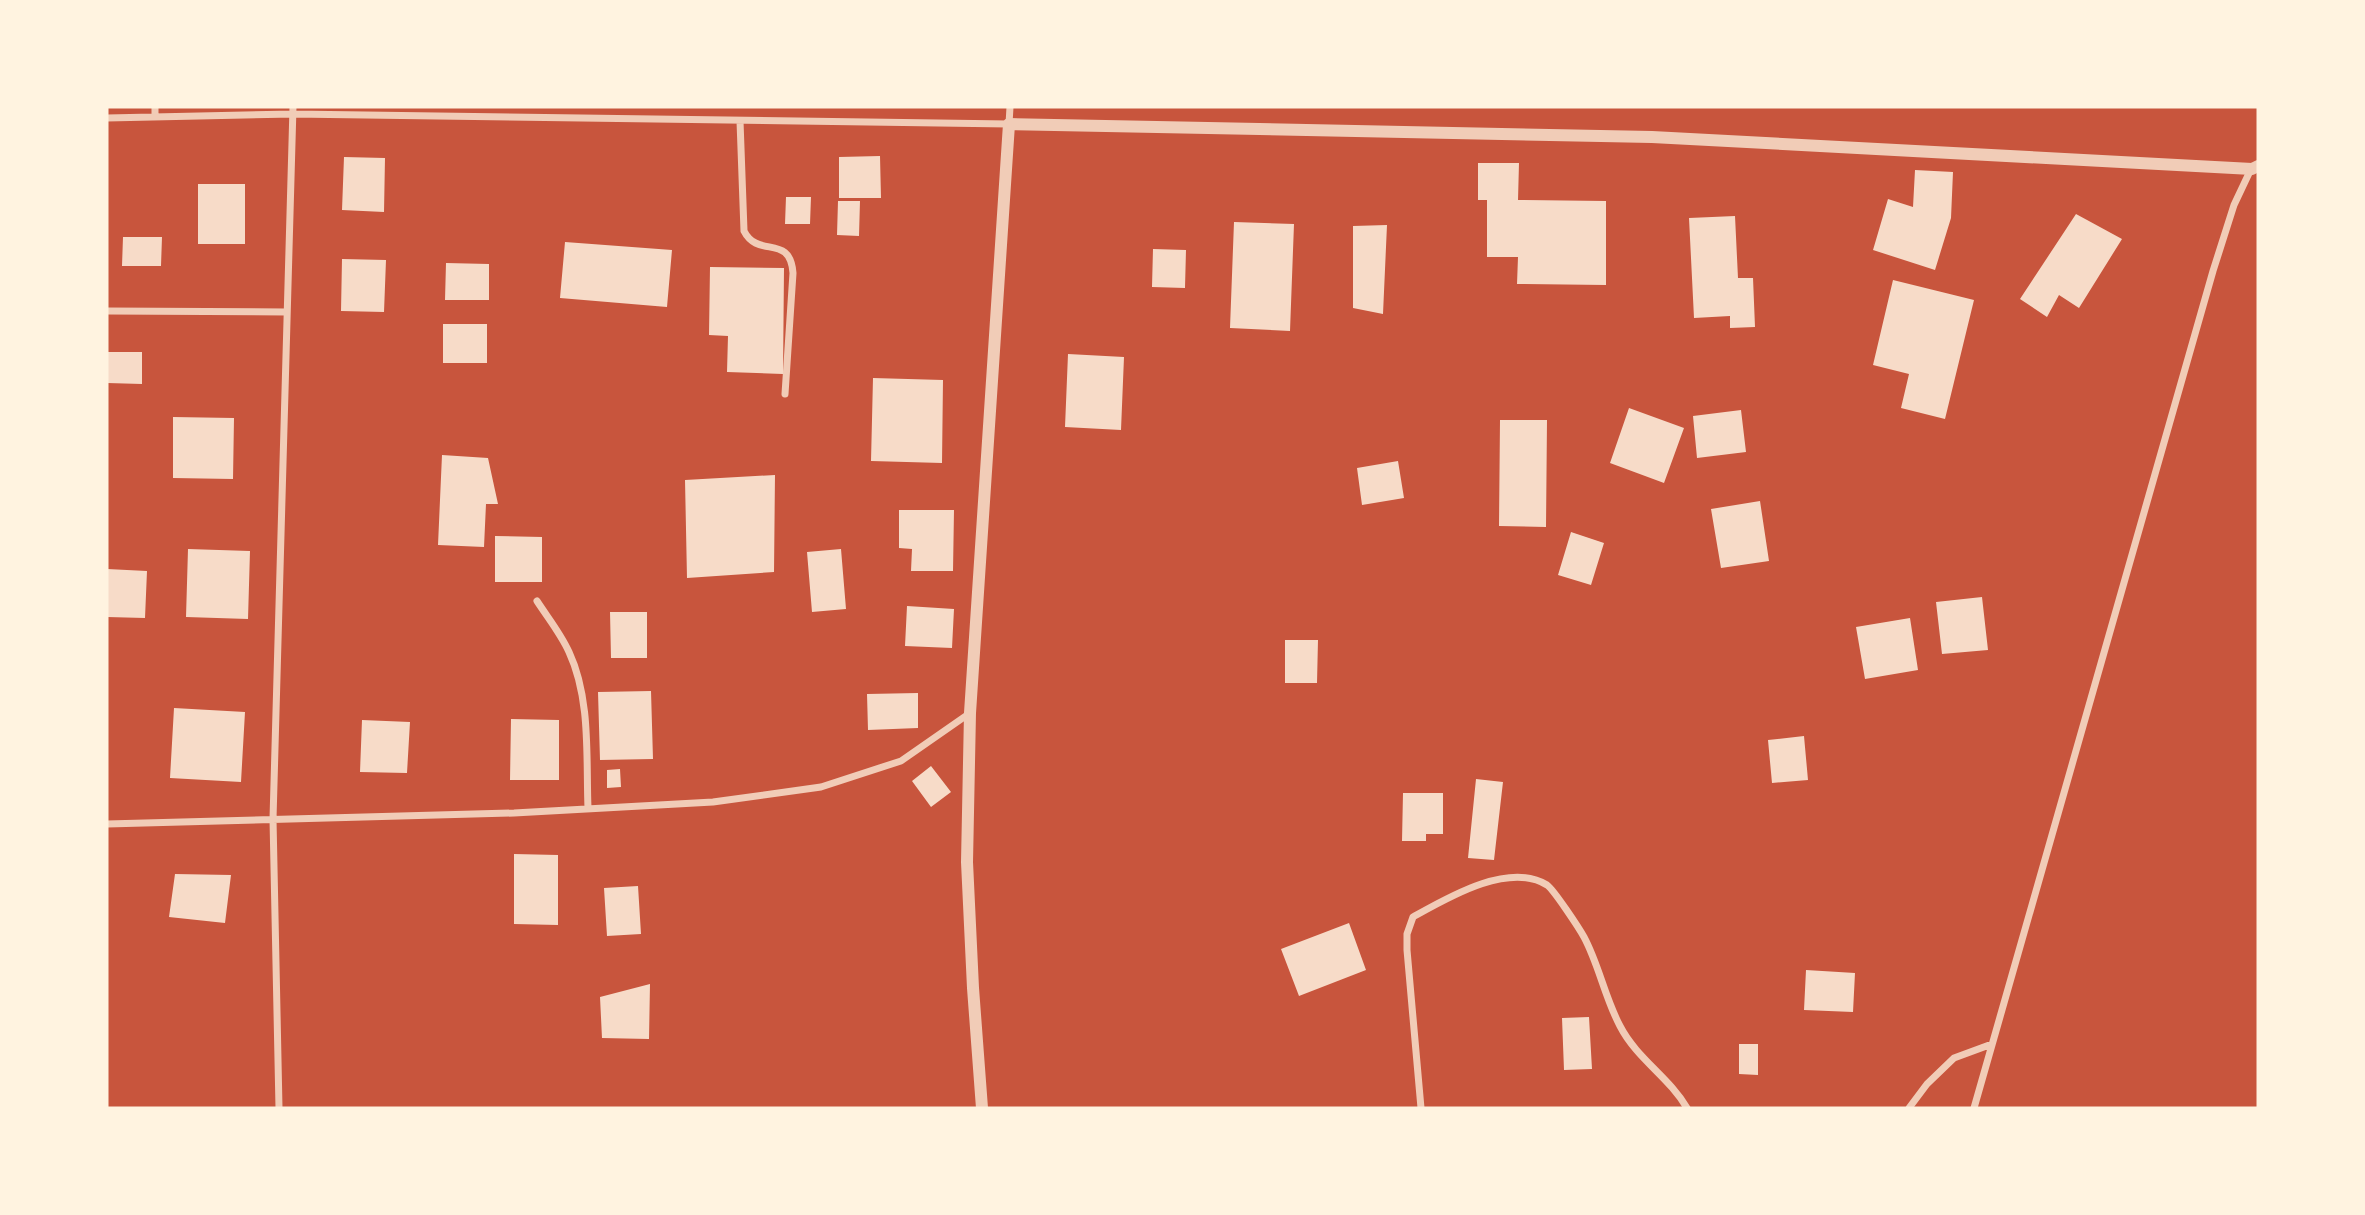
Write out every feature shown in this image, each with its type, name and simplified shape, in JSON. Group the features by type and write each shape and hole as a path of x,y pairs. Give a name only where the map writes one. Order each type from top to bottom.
{"street":[{"path":"155,107 155,117"},
{"path":"982,1108 967,862 970,713 1010,107"},
{"path":"279,1108 273,819 293,110"},
{"path":"107,118 293,110 740,121 1652,137 2255,167 2234,205 2213,271 1974,1108"},
{"path":"740,121 744,231 747,238 756,244 784,250 792,259 785,394"},
{"path":"107,311 287,312"},
{"path":"537,601 569,651 580,679 585,724 588,808"},
{"path":"107,824 713,802 821,787 901,761 970,713"},
{"path":"1421,1108 1407,950 1407,934 1413,917 1451,896 1490,881 1525,877 1549,886 1584,937 1620,1026 1631,1044 1679,1094 1687,1108"},
{"path":"1909,1108 1927,1084 1954,1058 1992,1044"}],"building":[{"path":"880,156 881,198 839,198 839,157"},
{"path":"344,157 385,158 384,212 342,210"},
{"path":"1478,163 1519,163 1518,200 1606,201 1606,285 1517,284 1518,257 1487,257 1487,200 1478,200"},
{"path":"1915,170 1953,172 1951,218 1935,270 1873,250 1888,199 1913,207"},
{"path":"198,184 245,184 245,244 198,244"},
{"path":"786,197 811,197 810,224 785,224"},
{"path":"838,201 860,201 859,236 837,235"},
{"path":"2076,214 2122,239 2079,308 2059,295 2047,317 2020,299"},
{"path":"1735,216 1738,278 1753,278 1755,327 1730,328 1730,316 1694,318 1689,218"},
{"path":"1234,222 1294,224 1290,331 1230,328"},
{"path":"1387,225 1383,314 1353,308 1353,226"},
{"path":"123,237 162,237 161,266 122,266"},
{"path":"565,242 672,250 667,307 560,298"},
{"path":"1153,249 1186,250 1185,288 1152,287"},
{"path":"342,259 386,260 384,312 341,311"},
{"path":"446,263 489,264 489,300 445,300"},
{"path":"710,267 784,268 783,374 727,372 728,336 709,335"},
{"path":"1893,280 1974,300 1945,419 1901,408 1909,374 1873,365"},
{"path":"443,324 487,324 487,363 443,363"},
{"path":"107,352 142,352 142,384 107,383"},
{"path":"1068,354 1124,357 1121,430 1065,427"},
{"path":"873,378 943,380 942,463 871,461"},
{"path":"1629,408 1684,428 1664,483 1610,463"},
{"path":"1741,410 1746,452 1697,458 1693,416"},
{"path":"173,417 234,418 233,479 173,478"},
{"path":"1500,420 1547,420 1546,527 1499,526"},
{"path":"442,455 488,458 498,504 486,504 484,547 438,545"},
{"path":"1398,461 1404,498 1362,505 1357,468"},
{"path":"775,475 774,572 687,578 685,480"},
{"path":"1760,501 1769,561 1721,568 1711,509"},
{"path":"899,510 954,510 953,571 911,571 912,549 899,548"},
{"path":"1571,532 1604,543 1591,585 1558,575"},
{"path":"495,536 542,537 542,582 495,582"},
{"path":"188,549 250,551 248,619 186,617"},
{"path":"841,549 846,609 812,612 807,552"},
{"path":"107,569 147,571 145,618 107,617"},
{"path":"1982,597 1988,650 1942,654 1936,602"},
{"path":"907,606 954,609 952,648 905,646"},
{"path":"610,612 647,612 647,658 611,658"},
{"path":"1910,618 1918,670 1865,679 1856,627"},
{"path":"1285,640 1318,640 1317,683 1285,683"},
{"path":"651,691 653,759 600,760 598,692"},
{"path":"918,693 918,728 868,730 867,694"},
{"path":"174,708 245,712 241,782 170,778"},
{"path":"511,719 559,720 559,780 510,780"},
{"path":"362,720 410,722 407,773 360,772"},
{"path":"1804,736 1808,780 1772,783 1768,740"},
{"path":"931,766 951,792 931,807 912,781"},
{"path":"620,769 621,787 607,788 607,770"},
{"path":"1476,779 1503,782 1494,860 1468,858"},
{"path":"1403,793 1443,793 1443,834 1426,834 1426,841 1402,841"},
{"path":"514,854 558,855 558,925 514,924"},
{"path":"175,874 231,875 225,923 169,917"},
{"path":"638,886 641,934 607,936 604,888"},
{"path":"1349,923 1366,970 1299,996 1281,949"},
{"path":"1806,970 1855,973 1853,1012 1804,1010"},
{"path":"650,984 649,1039 602,1038 600,997"},
{"path":"1589,1017 1592,1069 1564,1070 1562,1018"},
{"path":"1739,1044 1758,1044 1758,1075 1739,1074"}]}
